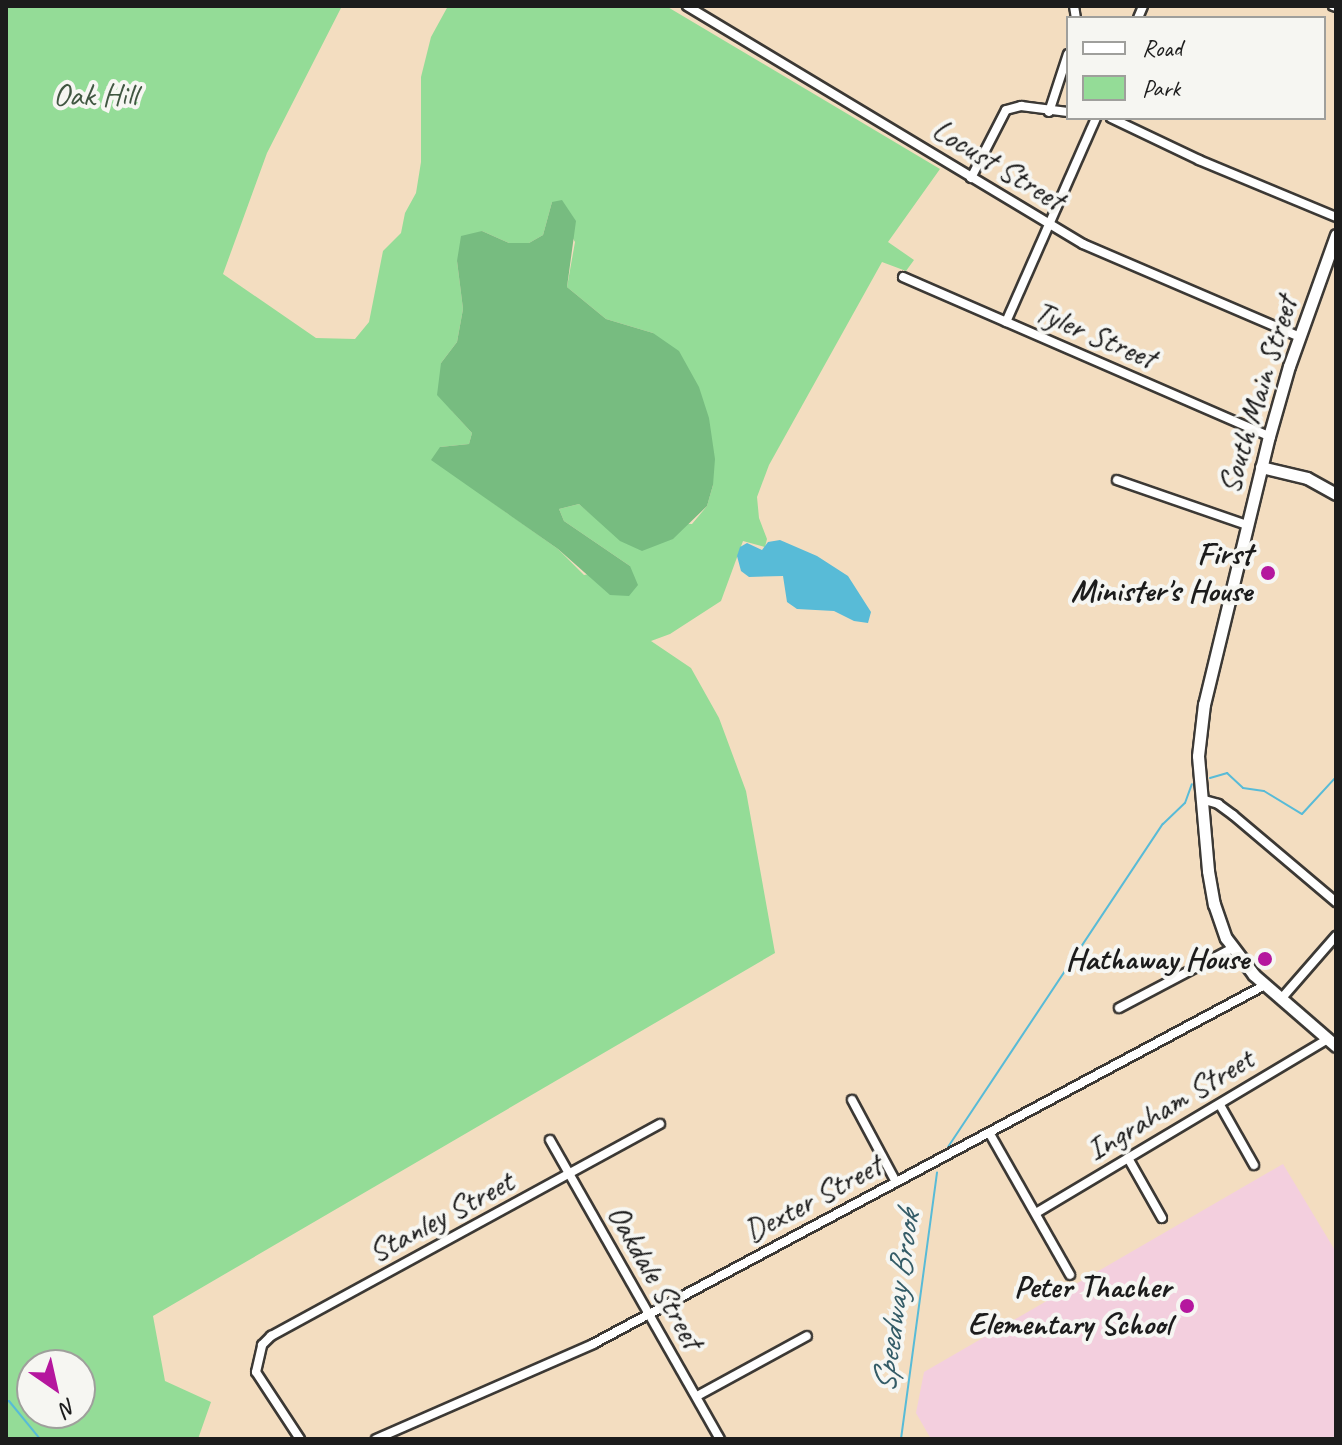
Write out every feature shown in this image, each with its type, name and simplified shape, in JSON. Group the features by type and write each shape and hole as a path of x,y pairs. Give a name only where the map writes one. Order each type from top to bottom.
{"main road":[{"name":"South Main Street","path":"1332,1042 1265,985 1233,948 1214,904 1198,756 1204,704 1269,436 1336,235"},
{"path":"1261,467 1307,478 1336,494"}],"street":[{"name":"Locust Street","path":"687,6 1049,224 1107,255 1300,337"},
{"path":"1049,112 1065,74"},
{"path":"971,178 999,117 1006,110 1021,106 1066,112"},
{"path":"1006,322 1095,120"},
{"path":"1115,120 1199,160 1336,217"},
{"name":"Tyler Street","path":"903,277 1269,436"},
{"path":"1117,480 1247,525"},
{"path":"1201,799 1218,804 1233,815 1336,902"},
{"path":"1281,999 1336,936"},
{"path":"1119,1008 1233,948"},
{"name":"Dexter Street","path":"376,1439 593,1344 1265,985"},
{"name":"Ingraham Street","path":"1036,1213 1332,1042"},
{"path":"852,1100 896,1182"},
{"path":"1220,1105 1254,1165"},
{"name":"Stanley Street","path":"300,1439 263,1388 256,1372 262,1345 271,1336 660,1124"},
{"path":"990,1134 1070,1275"},
{"name":"Oakdale Street","path":"550,1140 567,1175 720,1439"},
{"path":"1128,1158 1162,1218"},
{"path":"697,1396 807,1336"}],"shaded area":[{"name":"Peter Thacher Elementary School","path":"1283,1164 1336,1252 1336,1439 931,1439 916,1413 924,1372"}],"green space":[{"name":"Oak Hill","path":"6,6 342,6 267,153 223,274 316,338 355,339 369,322 383,251 401,233 405,213 416,193 421,162 421,77 431,37 448,6 666,6 940,169 888,242 914,260 906,271 882,262 769,465 757,497 759,518 767,539 765,547 743,541 721,601 670,634 651,641 691,668 719,718 746,791 775,953 153,1316 165,1381 211,1402 198,1439 6,1439","holes":["552,202 575,242 567,287 606,319 653,333 713,485 707,506 692,524 598,520 579,504 559,509 564,521 630,566 584,575 558,549 489,500 440,447 469,444 472,433 452,411 441,363 457,342 463,309 457,261 482,231 509,243 529,243 543,235"]},
{"path":"562,200 576,221 567,287 606,319 653,333 679,351 699,387 709,418 715,459 707,506 673,539 642,551 620,541 579,504 559,509 564,521 630,566 638,585 629,596 610,595 558,549 431,460 440,447 469,444 472,433 437,395 441,363 457,342 463,309 457,261 461,236 482,231 509,243 529,243 543,235 552,202"}],"water":[{"path":"780,540 817,556 848,576 871,612 868,623 854,621 834,611 797,609 787,602 783,576 749,577 741,571 737,556 740,547 747,543 762,550 768,542"}],"waterway":[{"name":"Speedway Brook","path":"1210,778 1227,773 1243,788 1264,791 1302,814 1336,777"},
{"name":"Speedway Brook","path":"948,1147 1163,824 1185,803 1192,784"},
{"name":"Speedway Brook","path":"901,1439 937,1172"},
{"name":"Speedway Brook","path":"6,1402 9,1401 40,1439"}],"place":[{"name":"First Minister's House","path":"1268,573"},
{"name":"Hathaway House","path":"1265,959"},
{"name":"Peter Thacher Elementary School","path":"1187,1306"}]}
